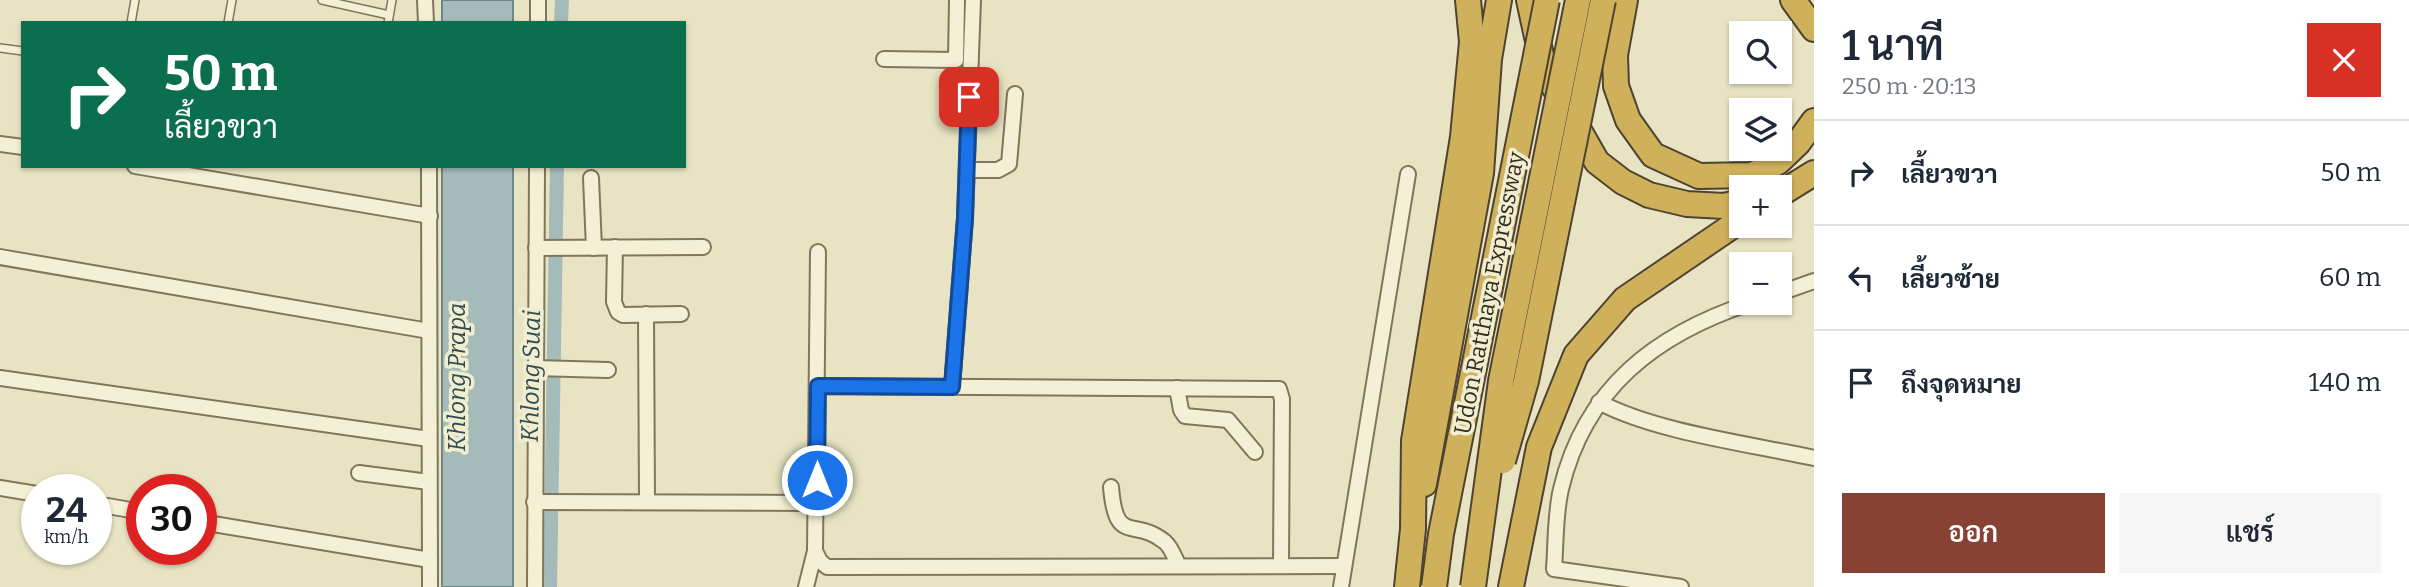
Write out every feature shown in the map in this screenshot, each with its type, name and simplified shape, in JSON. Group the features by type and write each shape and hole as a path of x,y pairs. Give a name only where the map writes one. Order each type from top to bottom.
{"highway":[{"path":"1407,587 1413,529 1414,441 1463,137 1472,42 1468,0"},
{"path":"1413,529 1434,443 1481,173 1489,59 1499,0"},
{"path":"1529,0 1544,69 1597,162 1623,181 1649,195 1687,204 1729,205"},
{"name":"Udon Ratthaya Expressway","path":"1434,587 1443,520 1547,0"},
{"name":"Udon Ratthaya Expressway","path":"1473,587 1501,382 1578,0"},
{"path":"1480,540 1526,381 1603,0"},
{"path":"1625,0 1615,55 1616,86 1628,120 1653,155 1699,176 1752,175 1778,162 1798,143 1814,121"},
{"path":"1793,0 1814,29"},
{"path":"1792,186 1814,173"},
{"path":"1511,587 1539,447 1576,355 1625,299 1729,228"}],"street":[{"path":"425,0 426,21"},
{"path":"538,0 538,21"},
{"path":"884,59 957,60 957,0"},
{"path":"952,387 967,170 972,0"},
{"path":"967,170 998,170 1009,164 1015,94"},
{"path":"0,144 21,147"},
{"path":"147,168 430,216"},
{"path":"429,168 429,587"},
{"path":"535,587 545,502 546,369 537,168"},
{"path":"1341,587 1408,174"},
{"path":"591,178 594,247"},
{"path":"615,247 615,309 623,315 681,314"},
{"path":"541,248 703,247"},
{"path":"806,587 815,551 817,503 818,252"},
{"path":"0,257 429,331"},
{"path":"1792,289 1814,281"},
{"path":"1681,587 1625,582 1554,569 1561,491 1573,451 1599,402 1627,371 1686,327 1729,311"},
{"path":"646,314 647,502"},
{"path":"546,369 608,370"},
{"path":"0,377 429,439"},
{"path":"818,386 1279,389 1282,399 1281,566"},
{"path":"1177,388 1181,410 1185,416 1228,420 1255,452"},
{"path":"1599,402 1620,413 1663,425 1814,458"},
{"path":"359,473 429,482"},
{"path":"1111,487 1115,518 1125,527 1164,541 1179,566"},
{"path":"0,488 21,491"},
{"path":"545,502 817,503"},
{"path":"217,525 430,560"},
{"path":"815,551 820,562 827,567 1344,566"}],"lane":[{"path":"131,21 135,0"},
{"path":"228,21 232,0"},
{"path":"322,0 388,19 392,0"},
{"path":"0,48 21,51"}],"water":[{"path":"442,0 513,0 513,21 442,21"},
{"name":"Khlong Prapa","path":"442,168 513,168 513,587 442,587"}],"waterway":[{"name":"Khlong Suai","path":"561,21 562,0"},
{"name":"Khlong Suai","path":"550,587 557,168"}],"route":[{"path":"817,480 818,386 952,387 965,218 969,97"}]}
